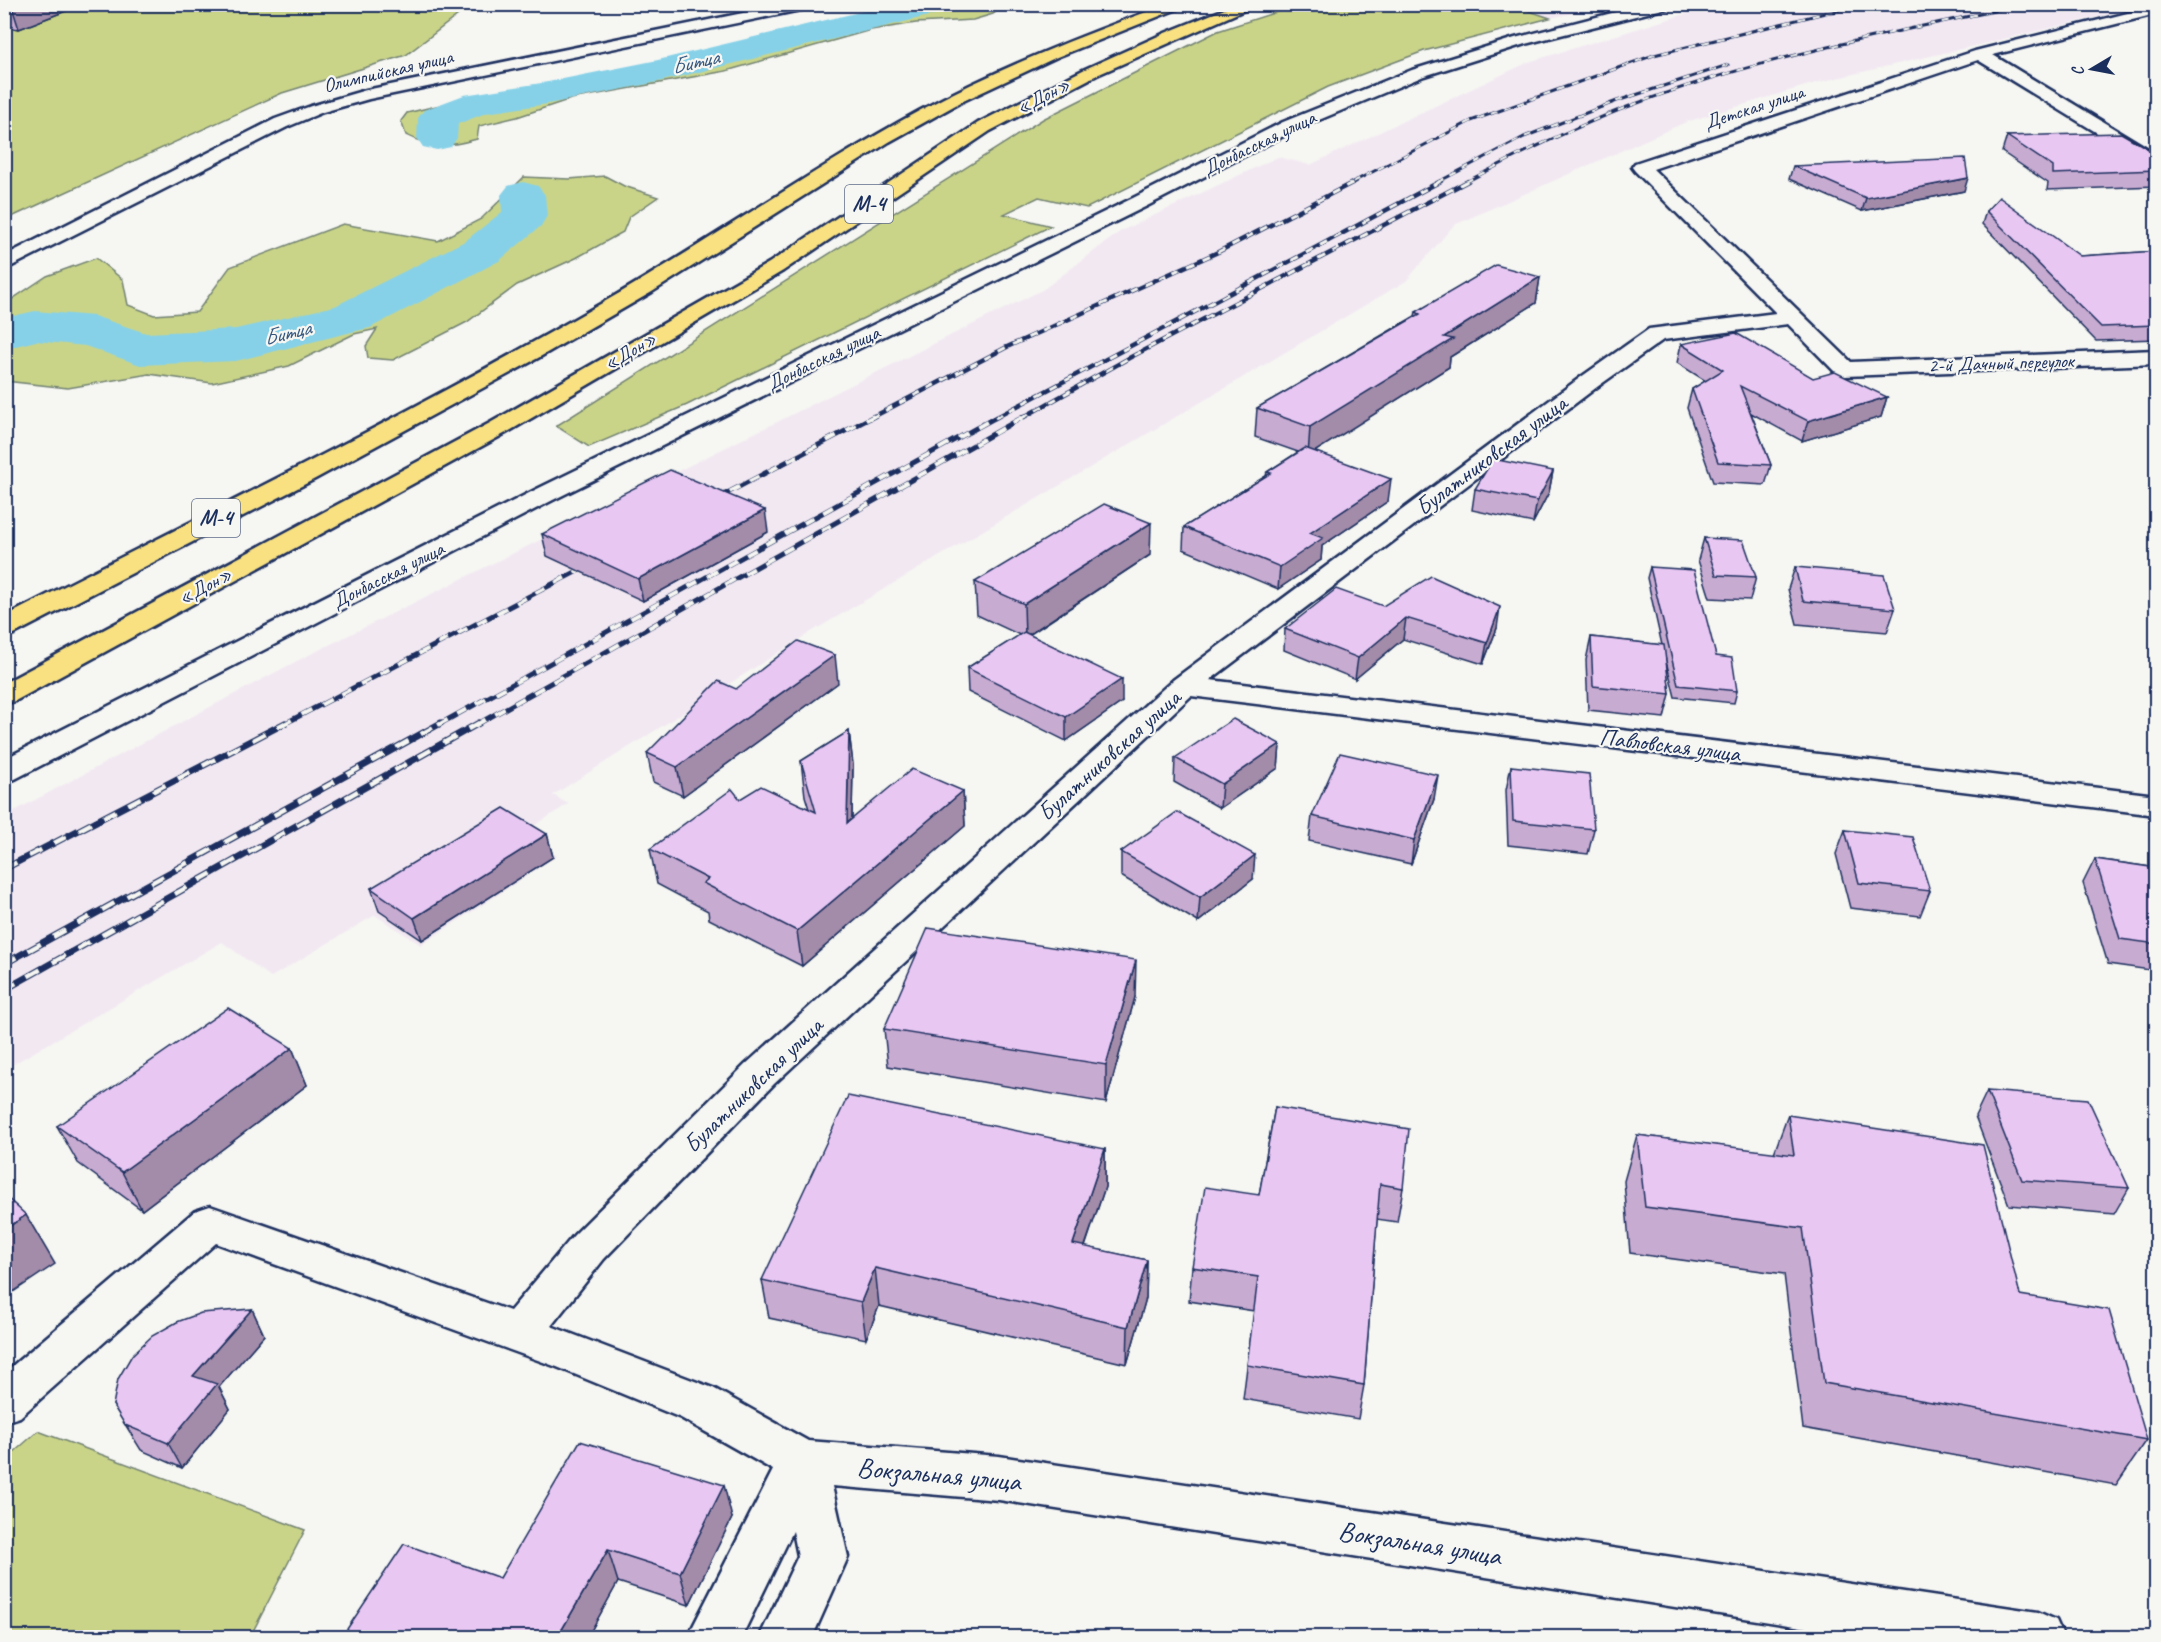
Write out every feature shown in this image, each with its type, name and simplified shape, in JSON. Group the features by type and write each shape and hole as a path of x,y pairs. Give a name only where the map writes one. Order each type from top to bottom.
{"highway":[{"name":"«Дон»","path":"4,628 427,408 602,312 924,115 999,76 1089,38 1184,4"},
{"name":"«Дон»","path":"4,695 498,428 776,267 984,127 1091,72 1170,36 1251,4"}],"street":[{"name":"Олимпийская улица","path":"4,264 281,123 317,109 420,84 810,4"},
{"name":"Донбасская улица","path":"4,772 544,495 1140,202 1289,126 1392,83 1520,40 1666,4"},
{"name":"Детская улица","path":"1845,369 1641,166 1980,54 2152,12"},
{"path":"1980,54 2155,160"},
{"name":"Булатниковская улица","path":"519,1333 589,1248 760,1074 1184,686 1589,381 1657,334 1793,317"},
{"name":"2-й Дачный переулок","path":"1845,369 2157,357"},
{"name":"Павловская улица","path":"1184,686 2157,805"},
{"path":"4,1402 210,1223 519,1333 697,1403 801,1462 823,1557 785,1638"},
{"path":"713,1638 801,1462"},
{"name":"Вокзальная улица","path":"801,1462 999,1478 2038,1638"}],"shaded area":[{"path":"1509,5 1612,5 1550,18"},
{"path":"1715,5 2149,5 1815,83 1686,122 1454,225 1406,281 811,632 553,795 568,804 521,834 557,856 421,945 375,915 271,977 222,942 5,1069 5,816 297,661 1044,289 1121,231 1278,157 1310,165 1529,62"}],"green space":[{"path":"149,4 471,5 406,55 282,93 5,220 4,5 50,5 124,10"},
{"path":"1509,4 1550,18 1424,51 1328,87 1087,208 1039,197 1004,214 1051,226 687,405 589,447 556,426 1043,119 1218,31 1298,5"},
{"path":"906,5 1005,5 993,14 973,20 916,23 871,30 726,71 571,99 517,117 479,126 477,139 458,144 433,145 416,140 406,135 401,121 407,113 457,101 529,93 586,81 652,64 779,38"},
{"path":"605,176 624,186 658,197 629,217 623,232 576,258 517,285 467,322 393,360 368,358 366,346 377,329 354,334 289,366 212,383 149,374 68,388 5,381 5,304 47,276 96,258 123,280 128,305 154,315 197,312 230,267 343,224 438,241 481,219 524,177 569,179"},
{"path":"38,1431 305,1530 250,1637 5,1637 5,1460"}],"building":[{"path":"2121,133 2157,154 2157,170 2053,174 2053,167 2007,136"},
{"path":"1965,158 1968,178 1866,198 1793,166"},
{"path":"1999,197 2080,256 2157,251 2157,325 2101,327 1986,211"},
{"path":"1496,265 1540,277 1444,337 1453,339 1310,427 1257,408 1420,314 1416,312"},
{"path":"1736,333 1813,378 1835,372 1887,397 1808,421 1740,386 1771,465 1718,462 1692,389 1723,370 1681,344"},
{"path":"1305,448 1391,479 1310,533 1323,538 1280,567 1184,527 1271,473 1267,472"},
{"path":"1493,459 1553,471 1537,501 1475,489"},
{"path":"670,470 765,510 638,579 542,534"},
{"path":"1104,504 1151,523 1024,604 975,582"},
{"path":"1704,538 1743,540 1756,577 1716,575"},
{"path":"1650,567 1694,570 1716,656 1732,658 1737,691 1678,685"},
{"path":"1795,567 1884,575 1895,609 1803,601"},
{"path":"1431,576 1500,607 1487,643 1406,618 1358,658 1285,629 1336,589 1383,606"},
{"path":"1024,632 1122,679 1066,717 967,668"},
{"path":"1591,637 1664,645 1670,694 1593,686"},
{"path":"798,641 835,655 677,767 647,753 718,681 736,689"},
{"path":"1233,719 1280,744 1222,784 1175,758"},
{"path":"849,731 847,823 912,769 963,791 797,931 703,883 708,879 650,849 732,789 740,799 761,786 816,812 801,761"},
{"path":"1340,753 1438,775 1414,840 1312,816"},
{"path":"1511,766 1589,774 1594,829 1513,821"},
{"path":"504,808 547,834 414,918 371,888"},
{"path":"1177,812 1255,855 1200,897 1121,852"},
{"path":"1845,830 1913,837 1930,891 1859,883"},
{"path":"2095,859 2157,868 2157,944 2120,939"},
{"path":"928,928 1136,960 1106,1065 884,1029"},
{"path":"228,1008 292,1048 122,1172 57,1126"},
{"path":"1987,1091 2088,1099 2129,1188 2022,1180"},
{"path":"848,1096 1105,1149 1073,1244 1147,1260 1128,1327 875,1268 861,1302 762,1280"},
{"path":"1275,1107 1409,1129 1403,1188 1380,1184 1364,1385 1247,1365 1258,1277 1192,1267 1205,1187 1259,1195"},
{"path":"1788,1115 1983,1145 2020,1295 2109,1310 2147,1440 1824,1383 1803,1228 1645,1207 1637,1135 1794,1155"},
{"path":"4,1195 26,1215 4,1230"},
{"path":"252,1309 193,1376 217,1384 168,1443 125,1425 113,1405 118,1379 132,1355 152,1336 177,1322 201,1313"},
{"path":"580,1441 724,1485 680,1573 608,1550 557,1638 341,1638 404,1544 500,1578"}],"waterway":[{"name":"Битца","path":"437,138 438,118 478,103 548,93 658,71 937,4"},
{"name":"Битца","path":"4,334 35,326 94,331 140,349 236,345 352,317 482,251 525,216 523,195"}],"railway":[{"path":"1353,182 1471,121 1654,55 1825,13 1877,4"},
{"path":"1466,182 1528,150 1613,112 1683,87 1829,47 2027,4"},
{"path":"1438,182 1524,137 1617,101 1728,65"},
{"path":"871,418 1007,347 1218,252 1356,181"},
{"path":"995,418 1441,181"},
{"path":"1022,418 1129,358 1468,181"},
{"path":"710,502 874,416"},
{"path":"438,725 998,416"},
{"path":"476,725 1025,416"},
{"path":"282,725 593,563"},
{"path":"4,869 285,723"},
{"path":"4,964 441,723"},
{"path":"4,990 479,723"}]}
